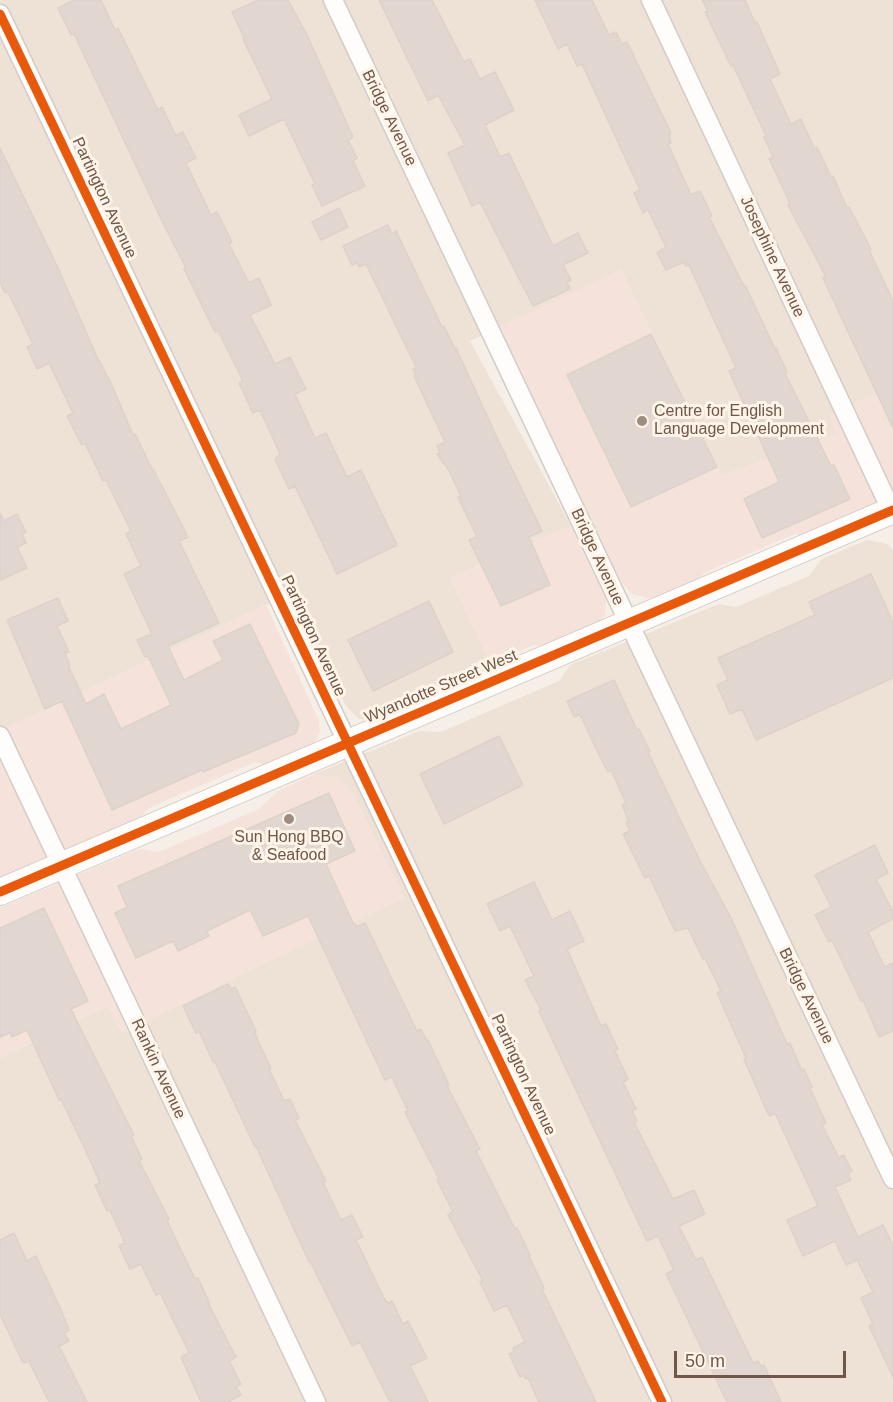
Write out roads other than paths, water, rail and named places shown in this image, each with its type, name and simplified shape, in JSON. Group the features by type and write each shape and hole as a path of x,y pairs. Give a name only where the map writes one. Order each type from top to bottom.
{"main road":[{"name":"Wyandotte Street West","path":"0,892 892,511"}],"street":[{"name":"Bridge Avenue","path":"333,0 893,1179"},
{"name":"Josephine Avenue","path":"651,0 892,511"},
{"name":"Partington Avenue","path":"0,14 662,1402"},
{"name":"Rankin Avenue","path":"0,736 316,1402"}],"place":[{"name":"Centre for English Language Development","path":"642,421"},
{"name":"Sun Hong BBQ & Seafood","path":"289,819"}]}
